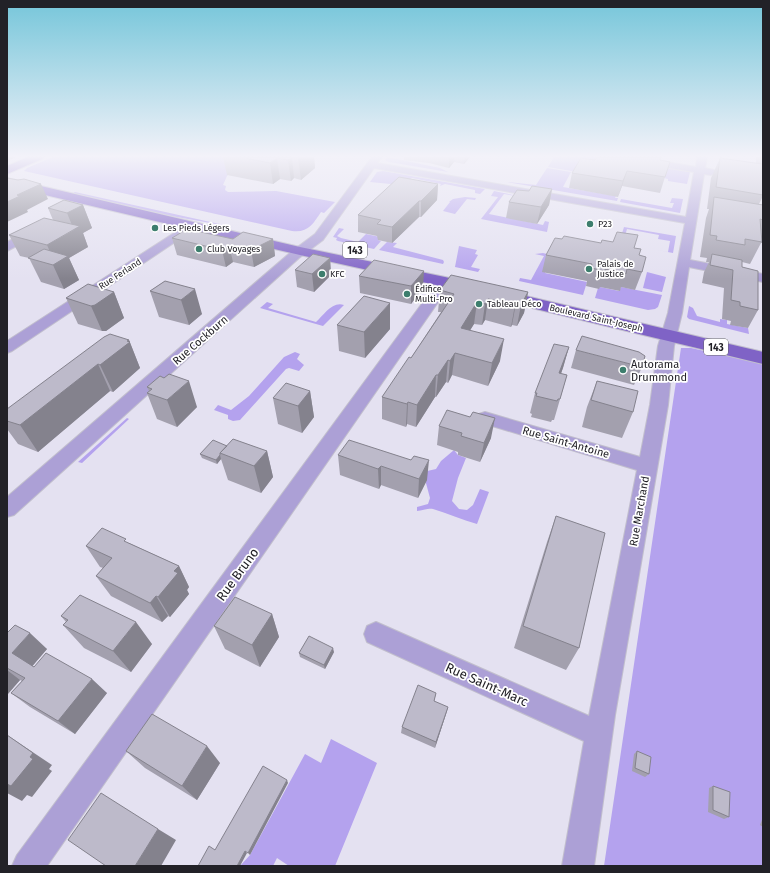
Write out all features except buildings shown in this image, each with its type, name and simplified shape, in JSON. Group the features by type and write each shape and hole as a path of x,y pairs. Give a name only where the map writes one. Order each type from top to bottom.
{"main road":[{"name":"Boulevard Saint-Joseph","path":"74,198 193,226 298,244 445,282 670,329 763,344"},
{"path":"126,198 266,229"},
{"name":"Boulevard Saint-Joseph","path":"298,244 315,240 670,329 763,358"}],"street":[{"path":"315,240 329,224 348,198"},
{"path":"592,198 695,215"},
{"name":"Rue Marchand","path":"578,866 599,734 659,405 660,381 682,262 695,215 697,198"},
{"path":"78,210 92,202"},
{"path":"7,247 48,226"},
{"name":"Rue Ferland","path":"7,348 193,226"},
{"name":"Rue Cockburn","path":"7,509 298,244"},
{"path":"682,262 763,278"},
{"name":"Rue Bruno","path":"28,866 445,282"},
{"name":"Rue Saint-Antoine","path":"485,418 647,466"},
{"name":"Rue Saint-Marc","path":"376,634 599,734"}],"shaded area":[{"path":"89,198 101,198 233,227 171,216"},
{"path":"143,198 312,198 335,202 324,213 321,212 310,227 302,231 292,231"},
{"path":"476,198 475,200 467,199 455,214 443,211 453,199"},
{"path":"497,198 501,198 489,214 543,225 545,221 549,222 547,232 481,219"},
{"path":"598,198 618,198 617,201"},
{"path":"672,198 683,199 680,213 620,202 621,199 672,208 674,203 670,203"},
{"path":"624,227 676,236 673,253 657,250 668,252 670,241 658,239 659,235 627,229 622,246 618,246"},
{"path":"339,228 344,229 337,236 341,238 358,242 366,234 380,237 378,240 381,241 374,249 338,241 336,240 337,238 333,237"},
{"path":"387,242 397,243 393,247 443,260 444,262 443,264 379,250"},
{"path":"459,246 477,250 475,254 478,255 471,267 480,269 478,272 455,267"},
{"path":"543,253 551,255 545,273 587,282 583,295 519,281 520,278 531,280 544,256 535,254"},
{"path":"647,272 666,277 662,292 643,288"},
{"path":"600,287 619,291 621,287 662,295 658,307 648,310 595,298 598,288"},
{"path":"267,302 273,304 268,308 316,322 332,307 340,304 344,305 323,326 260,308"},
{"path":"689,306 693,308 697,316 720,322 720,319 727,320 727,324 748,328 749,334 689,319 687,317"},
{"path":"681,348 691,348 763,364 763,866 604,866"},
{"path":"295,352 300,354 297,359 304,365 299,371 289,368 286,369 240,420 233,421 228,419 228,415 214,410 218,405 231,410 249,396 284,357"},
{"path":"127,418 129,419 82,463 78,462"},
{"path":"454,450 458,455 466,458 458,478 452,501 459,509 467,510 473,505 480,489 489,492 477,524 433,509 417,511 417,507 428,504 430,498 423,472 436,469 441,461"},
{"path":"331,739 377,763 335,866 289,866 277,858 273,866 240,866 250,855 305,754 321,763"}],"place":[{"name":"P23","path":"590,224"},
{"name":"Les Pieds Légers","path":"155,228"},
{"name":"Club Voyages","path":"199,249"},
{"name":"Palais de Justice","path":"589,269"},
{"name":"KFC","path":"322,274"},
{"name":"Édifice Multi-Pro","path":"407,294"},
{"name":"Tableau Déco","path":"479,304"},
{"name":"Autorama Drummond","path":"623,370"}]}
